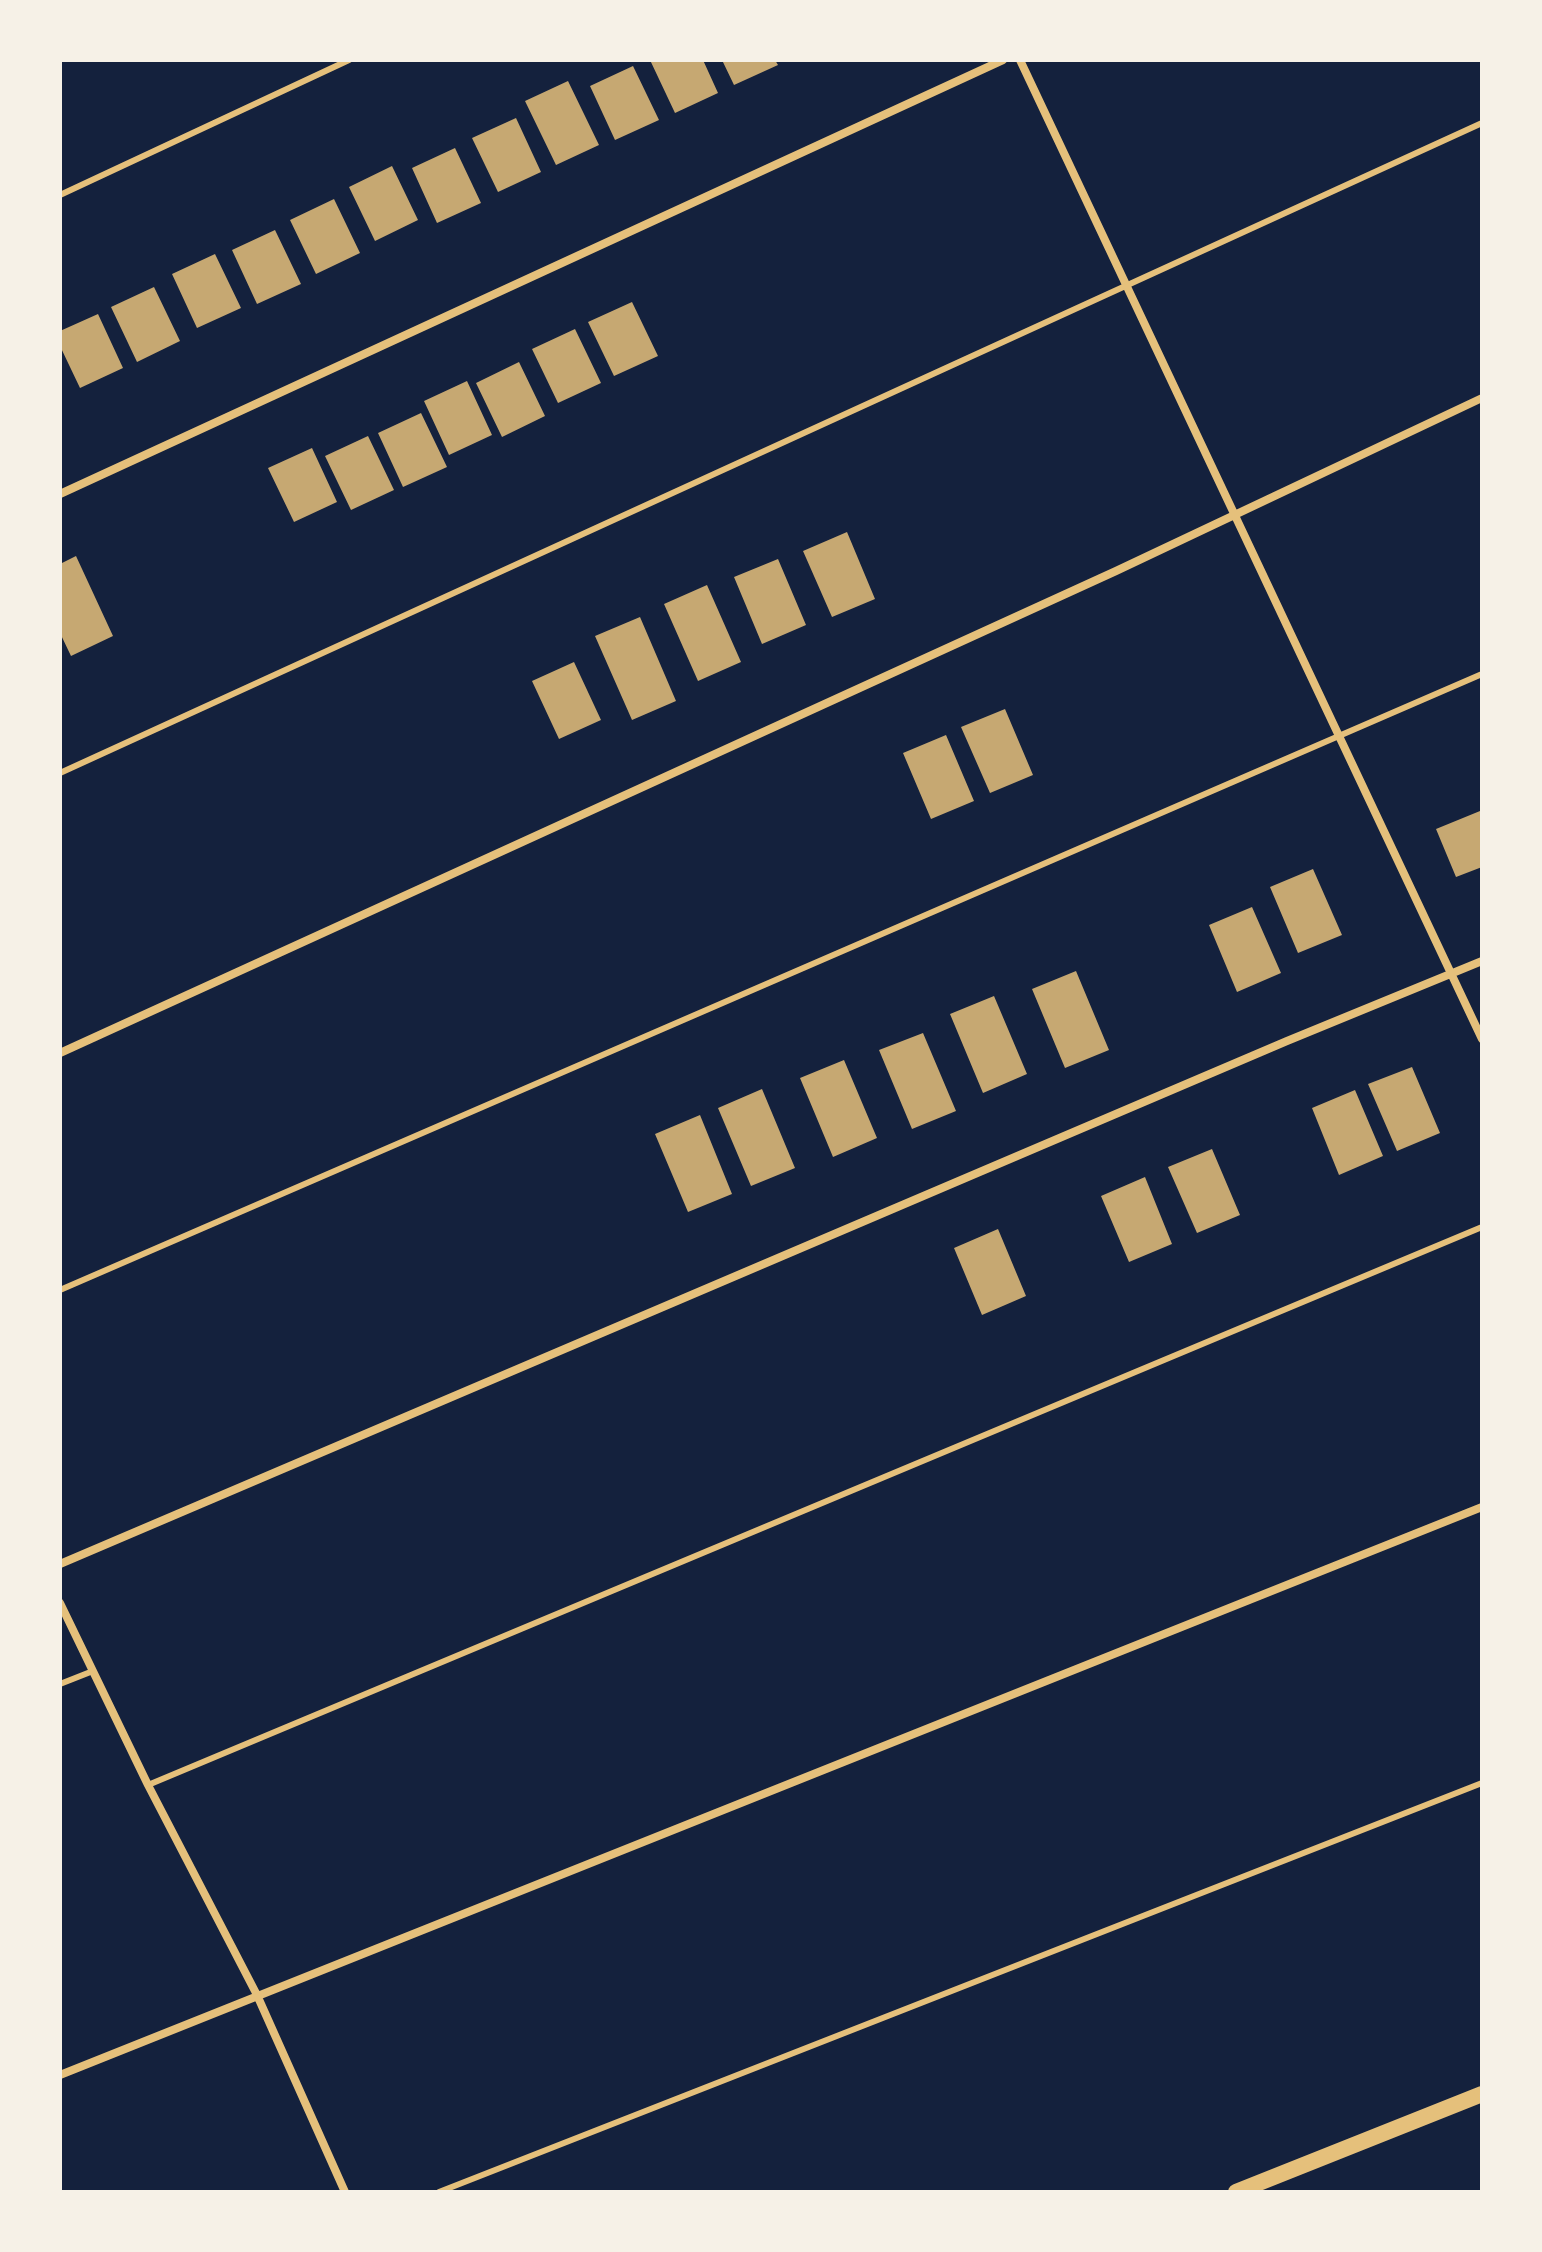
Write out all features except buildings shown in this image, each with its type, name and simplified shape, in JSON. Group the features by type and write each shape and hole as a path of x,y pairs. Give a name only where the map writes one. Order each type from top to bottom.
{"main road":[{"path":"1236,2192 1482,2094"}],"street":[{"path":"60,494 1003,60"},
{"path":"1020,60 1482,1039"},
{"path":"60,1053 1234,515 1482,398"},
{"path":"60,1564 1482,961"},
{"path":"60,2075 1482,1507"},
{"path":"60,1603 148,1785 257,1995 345,2192"}],"lane":[{"path":"60,195 349,60"},
{"path":"60,773 1482,123"},
{"path":"60,1290 1482,674"},
{"path":"148,1785 1482,1227"},
{"path":"60,1684 93,1671"},
{"path":"439,2192 1482,1783"}]}
